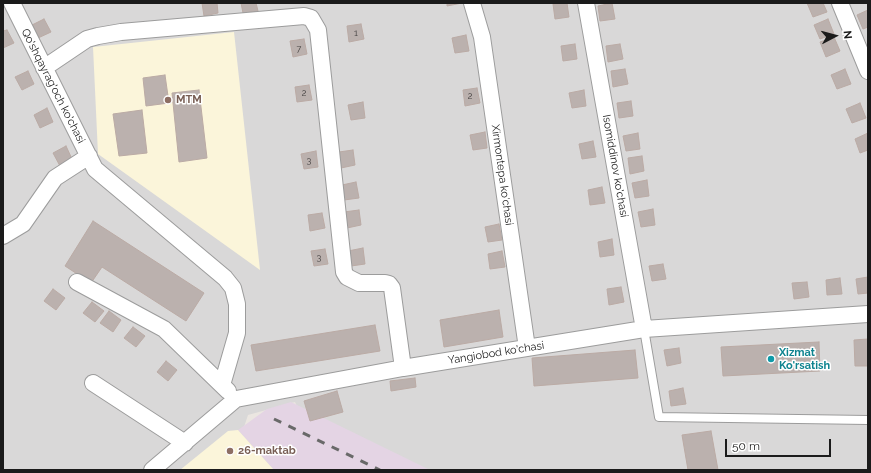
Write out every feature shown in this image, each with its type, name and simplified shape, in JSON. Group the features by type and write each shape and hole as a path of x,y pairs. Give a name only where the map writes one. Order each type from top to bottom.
{"street":[{"name":"Qo'shqayrag'och ko'chasi","path":"12,3 92,162"},
{"name":"Xirmontepa ko'chasi","path":"472,3 482,37 527,348"},
{"name":"Isomiddinov ko'chasi","path":"586,3 644,328"},
{"path":"840,3 868,71"},
{"path":"44,68 87,39 98,36 122,32 304,16 311,18 318,30 344,272 351,280 359,283 389,284 392,288 403,368"},
{"path":"3,236 23,224 56,178 92,162 225,278 233,288 237,304 237,333 222,385"},
{"path":"78,282 164,329 236,400"},
{"name":"Yangiobod ko'chasi","path":"152,470 236,400 403,368 644,328 868,314"},
{"path":"93,383 185,443"}],"lane":[{"path":"644,328 659,417 868,420"}],"shaded area":[{"path":"3,3 868,3 868,470 427,470 308,431 295,402 248,415 243,430 278,470 3,470"},
{"name":"MTM","path":"234,32 260,270 98,154 93,47"},
{"path":"291,402 430,470 274,470 238,430 267,409"},
{"name":"26-maktab","path":"238,430 274,470 180,470 228,431"}],"building":[{"path":"202,3 217,3 218,13 204,16"},
{"path":"241,3 256,3 258,11 243,13"},
{"path":"447,3 462,3 447,6"},
{"path":"567,3 569,17 555,19 553,4"},
{"path":"612,3 615,19 600,21 598,6"},
{"path":"807,3 823,3 827,12 813,17"},
{"path":"868,10 868,27 863,29 857,15"},
{"path":"44,19 51,32 38,38 32,25"},
{"path":"828,19 834,34 820,39 814,25"},
{"path":"361,24 364,39 349,42 347,26"},
{"path":"7,30 14,43 3,48 3,31"},
{"path":"466,35 469,51 455,53 452,38"},
{"path":"834,37 840,51 826,57 820,42"},
{"path":"304,39 307,54 293,57 290,41"},
{"path":"575,44 577,59 563,61 561,46"},
{"path":"620,44 623,59 608,62 606,46"},
{"path":"625,69 628,84 613,87 611,71"},
{"path":"845,69 851,84 837,89 831,75"},
{"path":"28,71 34,84 22,90 15,77"},
{"path":"165,75 169,103 146,106 143,78"},
{"path":"309,85 312,100 297,102 295,87"},
{"path":"477,88 480,103 465,106 463,90"},
{"path":"199,90 207,158 179,162 172,93"},
{"path":"584,90 586,106 572,108 569,93"},
{"path":"631,101 633,116 619,118 617,103"},
{"path":"363,102 365,118 351,120 348,105"},
{"path":"860,103 866,118 852,123 846,109"},
{"path":"47,108 53,122 40,128 34,115"},
{"path":"142,110 147,153 119,156 113,114"},
{"path":"485,132 487,148 473,150 470,135"},
{"path":"638,133 640,149 626,151 623,136"},
{"path":"868,133 868,150 860,153 855,139"},
{"path":"593,141 596,157 582,159 579,144"},
{"path":"66,146 72,159 60,166 53,153"},
{"path":"353,150 355,165 341,168 339,152"},
{"path":"316,151 318,167 304,169 301,154"},
{"path":"642,156 644,171 630,174 628,158"},
{"path":"647,180 649,196 635,198 632,183"},
{"path":"356,182 359,198 344,200 342,185"},
{"path":"602,187 605,203 590,205 588,190"},
{"path":"653,209 655,225 641,227 638,212"},
{"path":"359,210 361,225 347,228 344,212"},
{"path":"322,213 325,228 310,231 308,215"},
{"path":"93,221 204,293 186,321 102,267 91,283 65,266"},
{"path":"499,224 502,240 488,242 485,227"},
{"path":"612,239 614,255 600,257 598,242"},
{"path":"363,248 365,264 351,266 348,251"},
{"path":"325,249 328,264 314,266 311,251"},
{"path":"502,251 505,267 490,269 488,254"},
{"path":"663,264 666,279 652,281 649,266"},
{"path":"868,277 868,293 858,294 856,279"},
{"path":"840,278 842,294 827,295 826,280"},
{"path":"807,282 809,297 794,299 792,283"},
{"path":"621,287 624,302 609,305 607,289"},
{"path":"53,289 65,298 56,310 44,301"},
{"path":"92,302 104,311 95,322 83,313"},
{"path":"499,310 503,337 444,347 440,320"},
{"path":"109,311 121,320 113,332 100,323"},
{"path":"375,325 380,351 256,371 251,345"},
{"path":"133,327 145,336 136,347 124,338"},
{"path":"868,339 868,366 855,366 854,340"},
{"name":"Xizmat Ko'rsatish","path":"819,342 820,371 723,376 721,347"},
{"path":"679,348 681,363 667,366 664,350"},
{"path":"635,350 638,378 534,386 532,358"},
{"path":"166,361 177,370 168,381 157,372"},
{"path":"415,378 416,387 391,391 390,381"},
{"path":"683,388 686,404 671,406 669,391"},
{"path":"337,391 343,412 310,421 304,401"},
{"path":"711,431 718,470 688,470 682,435"}],"railway":[{"path":"274,419 380,470"}],"place":[{"name":"MTM","path":"168,100"},
{"name":"Xizmat Ko'rsatish","path":"771,359"},
{"name":"26-maktab","path":"230,451"}]}
